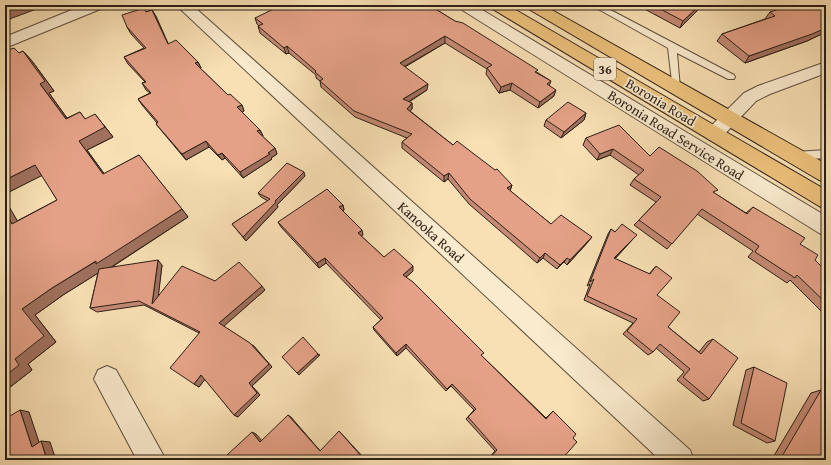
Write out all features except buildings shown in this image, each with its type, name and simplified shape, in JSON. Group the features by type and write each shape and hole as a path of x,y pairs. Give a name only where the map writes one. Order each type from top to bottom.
{"main road":[{"name":"Boronia Road","path":"496,5 826,200"},
{"name":"Boronia Road","path":"532,5 826,174"}],"street":[{"path":"5,43 98,5"},
{"name":"Kanooka Road","path":"183,5 680,460"},
{"name":"Boronia Road Service Road","path":"464,5 826,227"},
{"path":"714,134 744,103 756,94 826,67"},
{"path":"107,379 152,460"}],"lane":[{"path":"595,5 731,77"},
{"name":"Boronia Road","path":"672,47 676,88"},
{"path":"795,156 826,154"}]}
